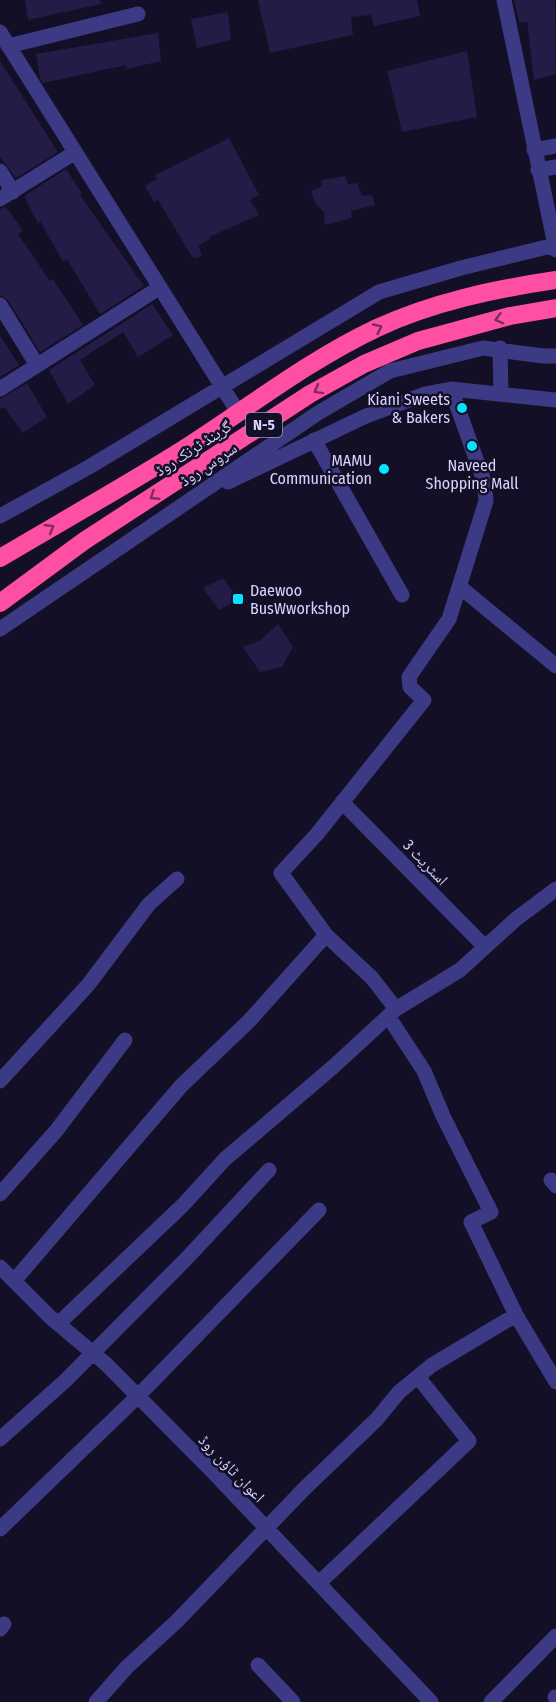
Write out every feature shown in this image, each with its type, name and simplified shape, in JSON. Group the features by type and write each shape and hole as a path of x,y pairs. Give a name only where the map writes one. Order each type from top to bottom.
{"highway":[{"name":"گرینڈ ٹرنک روڈ","path":"0,558 177,453 342,346 377,328 415,312 482,293 556,280"},
{"name":"گرینڈ ٹرنک روڈ","path":"0,603 84,541 310,394 364,364 418,341 510,316 556,308"},
{"path":"0,592 84,541"}],"street":[{"path":"0,516 89,467 379,292 460,268 556,247 538,171 504,0"},
{"path":"8,46 138,14"},
{"path":"0,32 238,412"},
{"path":"534,150 556,146"},
{"path":"0,171 6,196 74,153"},
{"path":"538,171 556,167"},
{"path":"0,389 159,288"},
{"path":"0,305 38,365"},
{"name":"سروس روڈ","path":"0,629 318,413 390,371 483,348 500,348 543,356 556,356"},
{"path":"500,348 501,393"},
{"path":"451,389 484,481 486,501 449,619 409,677 410,687 424,700 281,873 326,935 372,978 424,1071 443,1116 491,1212 471,1222 516,1315 556,1382"},
{"path":"175,508 366,416 425,394 451,389 556,400"},
{"path":"314,440 402,595"},
{"path":"460,587 556,666"},
{"name":"اسٹریٹ 3","path":"342,802 485,947"},
{"path":"0,1081 88,986 149,904 177,879"},
{"path":"58,1324 183,1205 225,1159 333,1067 392,1012 460,970 516,919 556,889"},
{"path":"14,1281 181,1086 250,1020 326,935"},
{"path":"0,1194 56,1131 125,1040"},
{"path":"0,1439 93,1353 269,1170"},
{"path":"0,1529 137,1396 319,1210"},
{"name":"اعوان ٹاؤن روڈ","path":"0,1267 58,1324 93,1353 215,1474 431,1702"},
{"path":"96,1702 127,1667 177,1621 418,1377 432,1365 516,1315"},
{"path":"319,1583 469,1441 418,1377"},
{"path":"491,1702 556,1636"},
{"path":"258,1665 293,1702"}],"building":[{"path":"25,0 100,0 101,4 28,20"},
{"path":"258,0 417,0 420,16 374,26 371,15 351,17 353,35 270,53"},
{"path":"514,0 555,0 556,74 534,80 527,22 519,23"},
{"path":"228,12 231,40 197,48 191,19"},
{"path":"158,33 161,61 127,69 126,65 43,83 40,78 36,54"},
{"path":"467,51 477,117 402,132 387,71"},
{"path":"0,61 58,152 16,178 0,157"},
{"path":"229,138 259,195 250,200 259,215 209,237 210,239 198,246 202,254 198,258 192,257 158,200 154,202 145,186 157,179 155,175"},
{"path":"66,169 82,194 80,195 144,286 100,314 67,259 63,262 24,196"},
{"path":"345,176 348,184 357,183 362,196 372,195 375,205 351,211 352,218 325,225 324,212 315,203 311,191 322,186 322,180"},
{"path":"6,207 23,231 18,234 50,281 53,279 83,325 40,352 8,300 0,295 0,209"},
{"path":"152,304 173,335 138,357 123,332 80,360 95,385 68,404 49,370"},
{"path":"0,336 19,365 0,377"},
{"path":"27,383 47,417 23,433 4,407 0,409 0,399"},
{"path":"223,578 238,599 219,610 203,588"},
{"path":"278,624 293,647 282,667 260,672 243,647 261,640"}],"place":[{"name":"Kiani Sweets & Bakers","path":"462,408"},
{"name":"Naveed Shopping Mall","path":"472,446"},
{"name":"MAMU Communication","path":"384,469"},
{"name":"Daewoo BusWworkshop","path":"238,599"}]}
